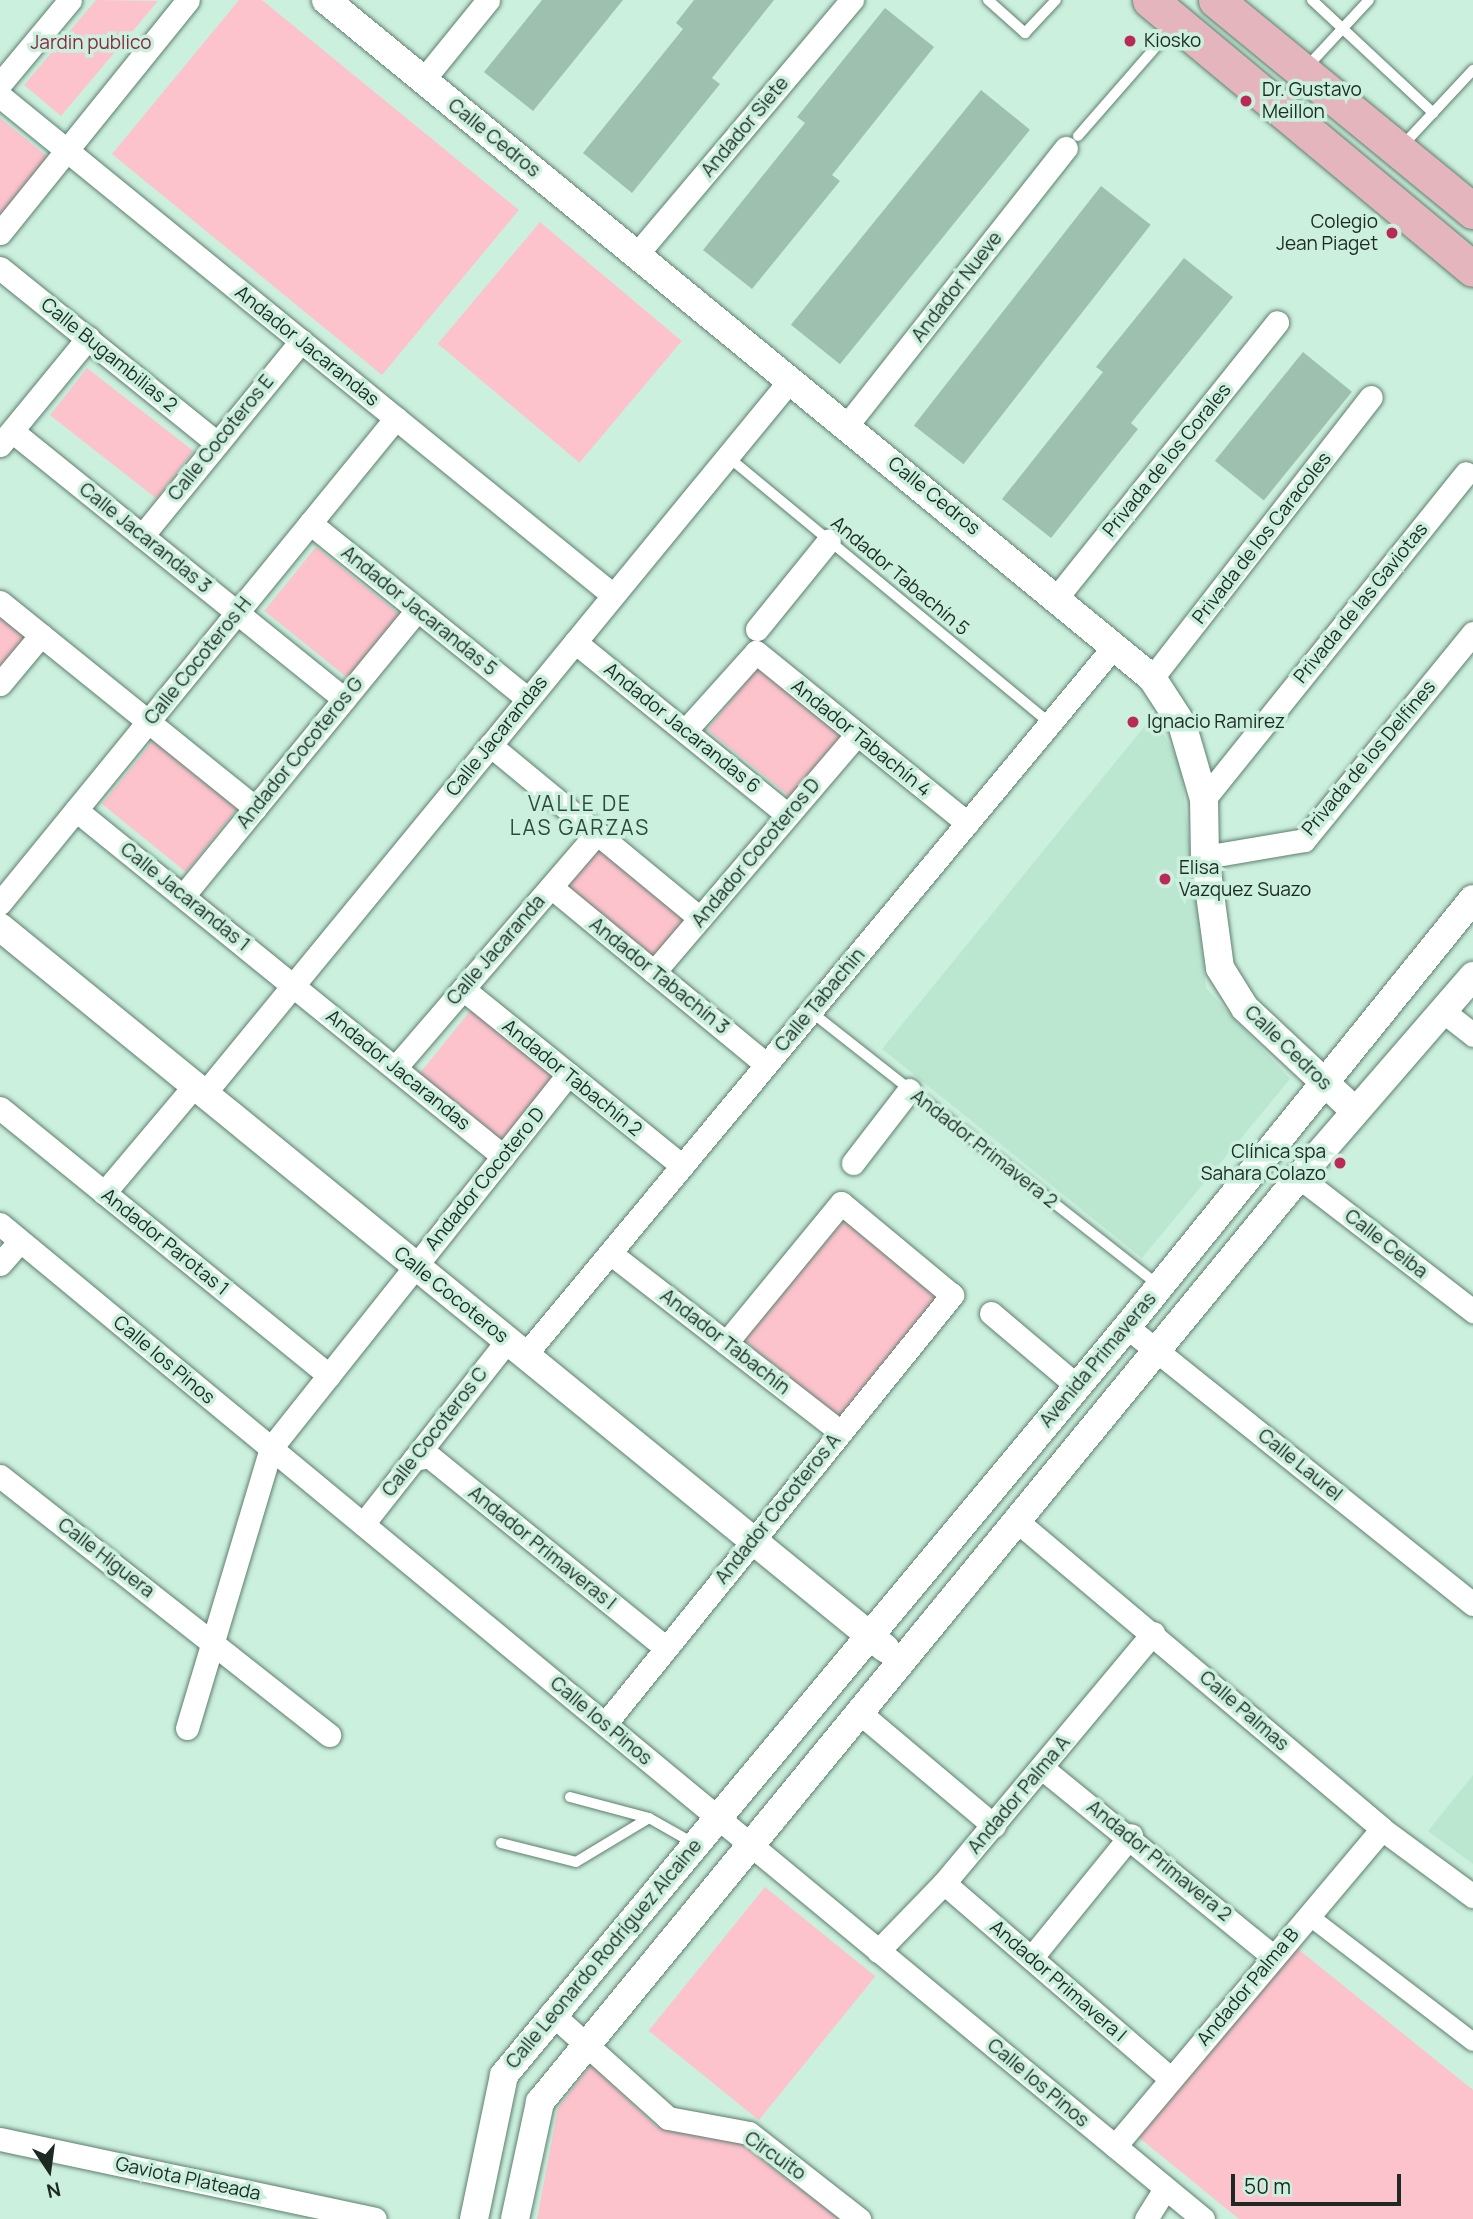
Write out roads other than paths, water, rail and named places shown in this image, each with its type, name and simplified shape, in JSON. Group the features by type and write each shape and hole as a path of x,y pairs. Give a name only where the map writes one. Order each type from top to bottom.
{"main road":[{"path":"1150,0 1183,11 1473,269"},
{"path":"1183,11 1216,0 1473,211"}],"street":[{"path":"1,84 70,0"},
{"path":"0,233 188,0"},
{"name":"Calle Cedros","path":"326,0 1057,597 1152,678 1182,724 1204,799 1205,857 1220,968 1245,1008 1354,1111"},
{"path":"423,80 488,0"},
{"name":"Andador Siete","path":"637,254 852,0"},
{"name":"Andador Jacarandas","path":"1,84 66,150 613,595"},
{"name":"Andador Nueve","path":"847,425 1072,142"},
{"name":"Calle Bugambilias 2","path":"0,268 217,443"},
{"name":"Privada de los Corales","path":"1057,597 1277,323"},
{"path":"6,438 88,338"},
{"name":"Calle Cocoteros E","path":"142,536 301,341"},
{"name":"Calle Jacarandas","path":"104,1193 293,985 790,379"},
{"name":"Privada de los Caracoles","path":"1152,678 1371,397"},
{"name":"Calle Cocoteros H","path":"0,903 396,418"},
{"name":"Calle Jacarandas 3","path":"6,438 142,536 344,699"},
{"name":"Privada de las Gaviotas","path":"1204,799 1466,472"},
{"name":"Andador Jacarandas 5","path":"310,523 528,699"},
{"path":"685,731 756,641 829,540"},
{"path":"0,602 255,808"},
{"name":"Andador Cocoteros G","path":"183,896 417,610"},
{"name":"Privada de los Delfines","path":"1205,857 1304,840 1473,633"},
{"path":"0,684 41,635"},
{"name":"Andador Tabachín 4","path":"756,641 857,734 967,823"},
{"name":"Andador Jacarandas 6","path":"575,642 788,815"},
{"name":"Calle Tabachin","path":"516,1348 610,1253 1115,645"},
{"name":"Andador Cocoteros D","path":"654,972 857,734"},
{"path":"490,745 700,918"},
{"name":"Calle Jacarandas 1","path":"76,810 293,985"},
{"name":"Calle Jacaranda","path":"395,1068 597,833"},
{"name":"Andador Tabachín 3","path":"551,887 766,1064"},
{"name":"Avenida Primaveras","path":"718,1818 1127,1326 1322,1080 1473,898"},
{"name":"Calle Cocoteros","path":"0,928 902,1662"},
{"name":"Avenida Primaveras","path":"753,1847 1298,1177 1473,976"},
{"name":"Andador Jacarandas","path":"293,985 503,1156"},
{"name":"Andador Tabachín 2","path":"463,989 682,1166"},
{"path":"1444,1012 1473,1035"},
{"name":"Andador Cocotero D","path":"271,1448 568,1074"},
{"path":"853,1163 909,1090"},
{"name":"Andador Parotas 1","path":"0,1108 329,1375"},
{"name":"Calle Ceiba","path":"1298,1177 1473,1311"},
{"name":"Andador Cocoteros A","path":"605,1724 952,1295 841,1203 726,1343"},
{"name":"Calle los Pinos","path":"0,1224 1203,2219"},
{"path":"0,1264 20,1241"},
{"name":"Andador Tabachín","path":"610,1253 841,1432"},
{"path":"991,1313 1076,1385"},
{"name":"Calle Laurel","path":"1127,1326 1473,1604"},
{"name":"Calle Cocoteros C","path":"363,1524 414,1459 516,1348"},
{"path":"187,1728 271,1448"},
{"name":"Andador Primaveras I","path":"414,1459 429,1457 666,1648"},
{"name":"Calle Higuera","path":"0,1476 329,1735"},
{"name":"Calle Palmas","path":"1018,1522 1153,1633 1382,1829 1473,1896"},
{"name":"Andador Palma A","path":"878,1951 944,1883 994,1826 1153,1633"},
{"path":"860,1713 994,1826"},
{"name":"Andador Primavera 2","path":"1042,1768 1131,1835 1275,1957"},
{"name":"Calle Leonardo Rodríguez Alcaine","path":"474,2219 504,2075 551,2013 718,1818"},
{"name":"Andador Palma B","path":"1115,2146 1382,1829"},
{"path":"1032,1957 1131,1835"},
{"path":"514,2219 540,2102 753,1847"},
{"name":"Andador Primavera I","path":"944,1883 1171,2079"},
{"path":"1309,1916 1473,2042"},
{"name":"Circuito","path":"551,2013 668,2118 749,2133 859,2219"},
{"name":"Gaviota Plateada","path":"0,2139 312,2212 375,2219"},
{"path":"1146,2219 1165,2188"}],"lane":[{"path":"988,0 1026,33 1056,0"},
{"path":"1312,0 1345,27 1433,113"},
{"path":"1303,71 1369,0"},
{"path":"1072,142 1183,11"},
{"path":"1399,150 1473,70"},
{"name":"Andador Tabachín 5","path":"727,456 1050,723"},
{"name":"Andador Primavera 2","path":"810,1011 1159,1286"},
{"path":"570,1797 649,1818 695,1844"},
{"path":"501,1843 576,1862 649,1818"}],"place":[{"name":"Kiosko","path":"1130,41"},
{"name":"Dr. Gustavo Meillon","path":"1246,101"},
{"name":"Colegio Jean Piaget","path":"1392,233"},
{"name":"Ignacio Ramirez","path":"1133,722"},
{"name":"Elisa Vazquez Suazo","path":"1165,879"},
{"name":"Clínica spa Sahara Colazo","path":"1340,1163"}],"district":[{"name":"VALLE DE LAS GARZAS","path":"580,815"}],"park label":[{"name":"Jardin publico","path":"91,43"}]}
